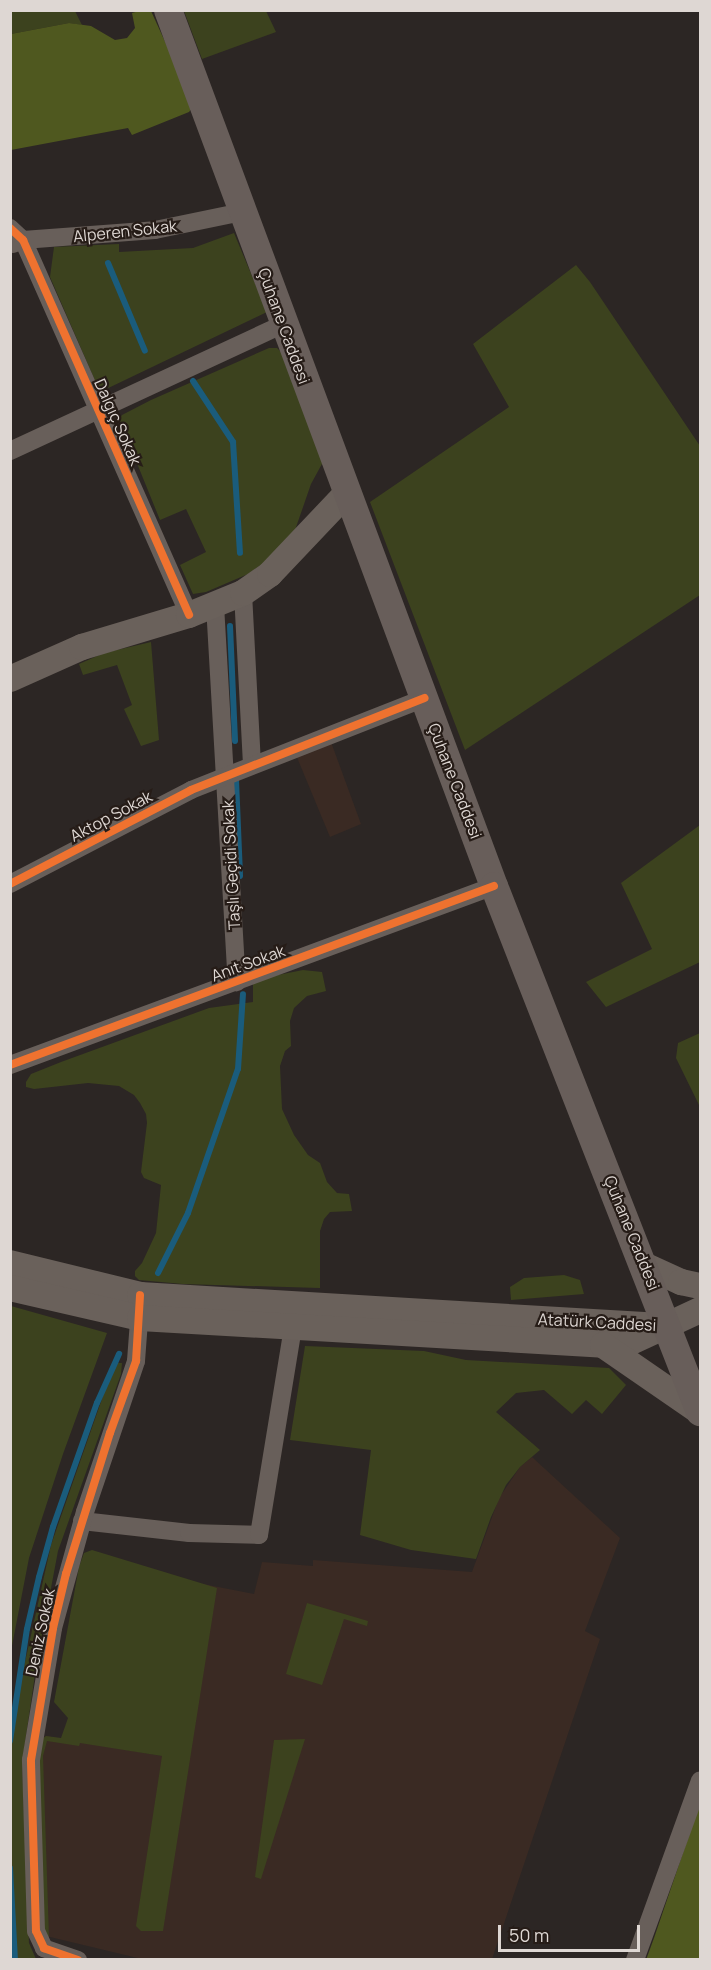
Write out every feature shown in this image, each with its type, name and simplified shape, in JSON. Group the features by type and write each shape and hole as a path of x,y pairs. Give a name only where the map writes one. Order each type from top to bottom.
{"main road":[{"name":"Çuhane Caddesi","path":"168,10 215,131 242,212 494,886 700,1412"},
{"path":"10,679 82,647 189,615 243,592 270,574 347,493"},
{"name":"Atatürk Caddesi","path":"10,1263 140,1306"},
{"path":"644,1265 681,1282 700,1286"},
{"name":"Atatürk Caddesi","path":"10,1288 140,1306 295,1316 603,1345 629,1343 667,1326"},
{"path":"667,1326 700,1310"},
{"name":"Atatürk Caddesi","path":"295,1316 667,1326"},
{"path":"603,1345 700,1412"}],"street":[{"name":"Alperen Sokak","path":"14,238 155,230 242,212"},
{"name":"Dalgıç Sokak","path":"14,238 98,412 189,615"},
{"path":"10,451 284,324"},
{"path":"243,592 252,765"},
{"name":"Taşlı Geçidi Sokak","path":"215,605 237,982"},
{"name":"Aktop Sokak","path":"10,884 191,790 424,698"},
{"name":"Anıt Sokak","path":"10,1065 494,886"},
{"name":"Deniz Sokak","path":"78,1959 44,1948 36,1931 31,1779 35,1723 52,1628 82,1521 136,1361 140,1306"},
{"path":"82,1521 189,1533 259,1535 295,1316"},
{"path":"635,1959 700,1780"}],"shaded area":[{"path":"331,742 361,824 330,837 296,755"},
{"path":"532,1457 620,1538 585,1631 600,1639 492,1959 146,1960 46,1936 42,1739 46,1736 162,1756 203,1584 254,1594 262,1562 313,1566 313,1560 472,1572 499,1498 520,1467"}],"green space":[{"path":"11,11 75,11 82,25 69,23 11,34"},
{"path":"151,11 194,105 189,112 132,135 128,128 11,150 11,34 69,23 91,26 115,40 127,38 135,28 132,13"},
{"path":"184,11 266,11 276,32 202,59"},
{"path":"234,233 267,312 100,392 50,277 54,247 119,244 119,252 193,248"},
{"path":"576,265 590,282 700,446 700,595 465,750 370,502 509,407 473,344"},
{"path":"269,348 277,348 281,352 323,462 311,484 293,536 284,549 248,574 206,592 193,594 180,565 206,552 186,509 160,520 119,419 122,415 151,400"},
{"path":"151,642 159,740 141,746 124,709 132,705 117,665 83,675 79,664 104,653"},
{"path":"700,825 700,962 606,1007 586,982 652,949 621,883"},
{"path":"303,970 322,972 326,991 307,996 294,1008 290,1021 291,1046 285,1051 280,1066 282,1109 294,1135 308,1155 320,1163 327,1182 337,1193 349,1194 352,1211 330,1212 324,1219 320,1231 320,1288 183,1284 139,1280 135,1276 135,1271 142,1263 156,1233 161,1185 144,1178 141,1172 147,1123 146,1114 140,1103 134,1095 119,1086 88,1083 34,1089 26,1087 26,1082 31,1074 209,1008 253,1002 253,980"},
{"path":"700,1033 700,1107 676,1058 678,1043"},
{"path":"564,1275 580,1280 584,1294 511,1300 510,1287 524,1278"},
{"path":"11,1306 107,1333 63,1454 29,1558 11,1651"},
{"path":"305,1346 424,1351 466,1360 609,1368 626,1385 602,1414 586,1400 572,1414 544,1390 516,1393 496,1412 540,1450 520,1467 506,1485 491,1517 476,1559 411,1550 360,1535 371,1450 290,1440"},
{"path":"118,1363 122,1363 121,1374 58,1551 36,1668 22,1763 29,1943 36,1959 11,1960 11,1725 51,1545 110,1376"},
{"path":"92,1550 217,1588 163,1931 141,1931 136,1926 162,1756 80,1743 79,1746 47,1741 43,1756 49,1937 46,1936 42,1920 37,1756 42,1739 46,1736 61,1738 68,1718 54,1702 79,1567 84,1553"},
{"path":"307,1603 368,1621 367,1626 344,1619 322,1685 286,1674"},
{"path":"305,1739 261,1879 255,1877 274,1740"},
{"path":"700,1803 700,1959 646,1960 654,1938"}],"waterway":[{"path":"108,263 145,351"},
{"path":"193,381 233,442 240,553"},
{"path":"230,626 235,741"},
{"path":"236,780 240,876"},
{"path":"158,1273 188,1213 238,1069 243,994"},
{"path":"10,1741 27,1629 53,1527 97,1403 119,1354"},
{"path":"10,1868 15,1960"}],"cycle path":[{"path":"10,228 23,240 189,615"},
{"path":"10,884 191,790 424,698"},
{"path":"10,1065 494,886"},
{"path":"78,1960 44,1948 36,1931 31,1760 53,1628 66,1574 110,1433 136,1361 140,1295"}]}
